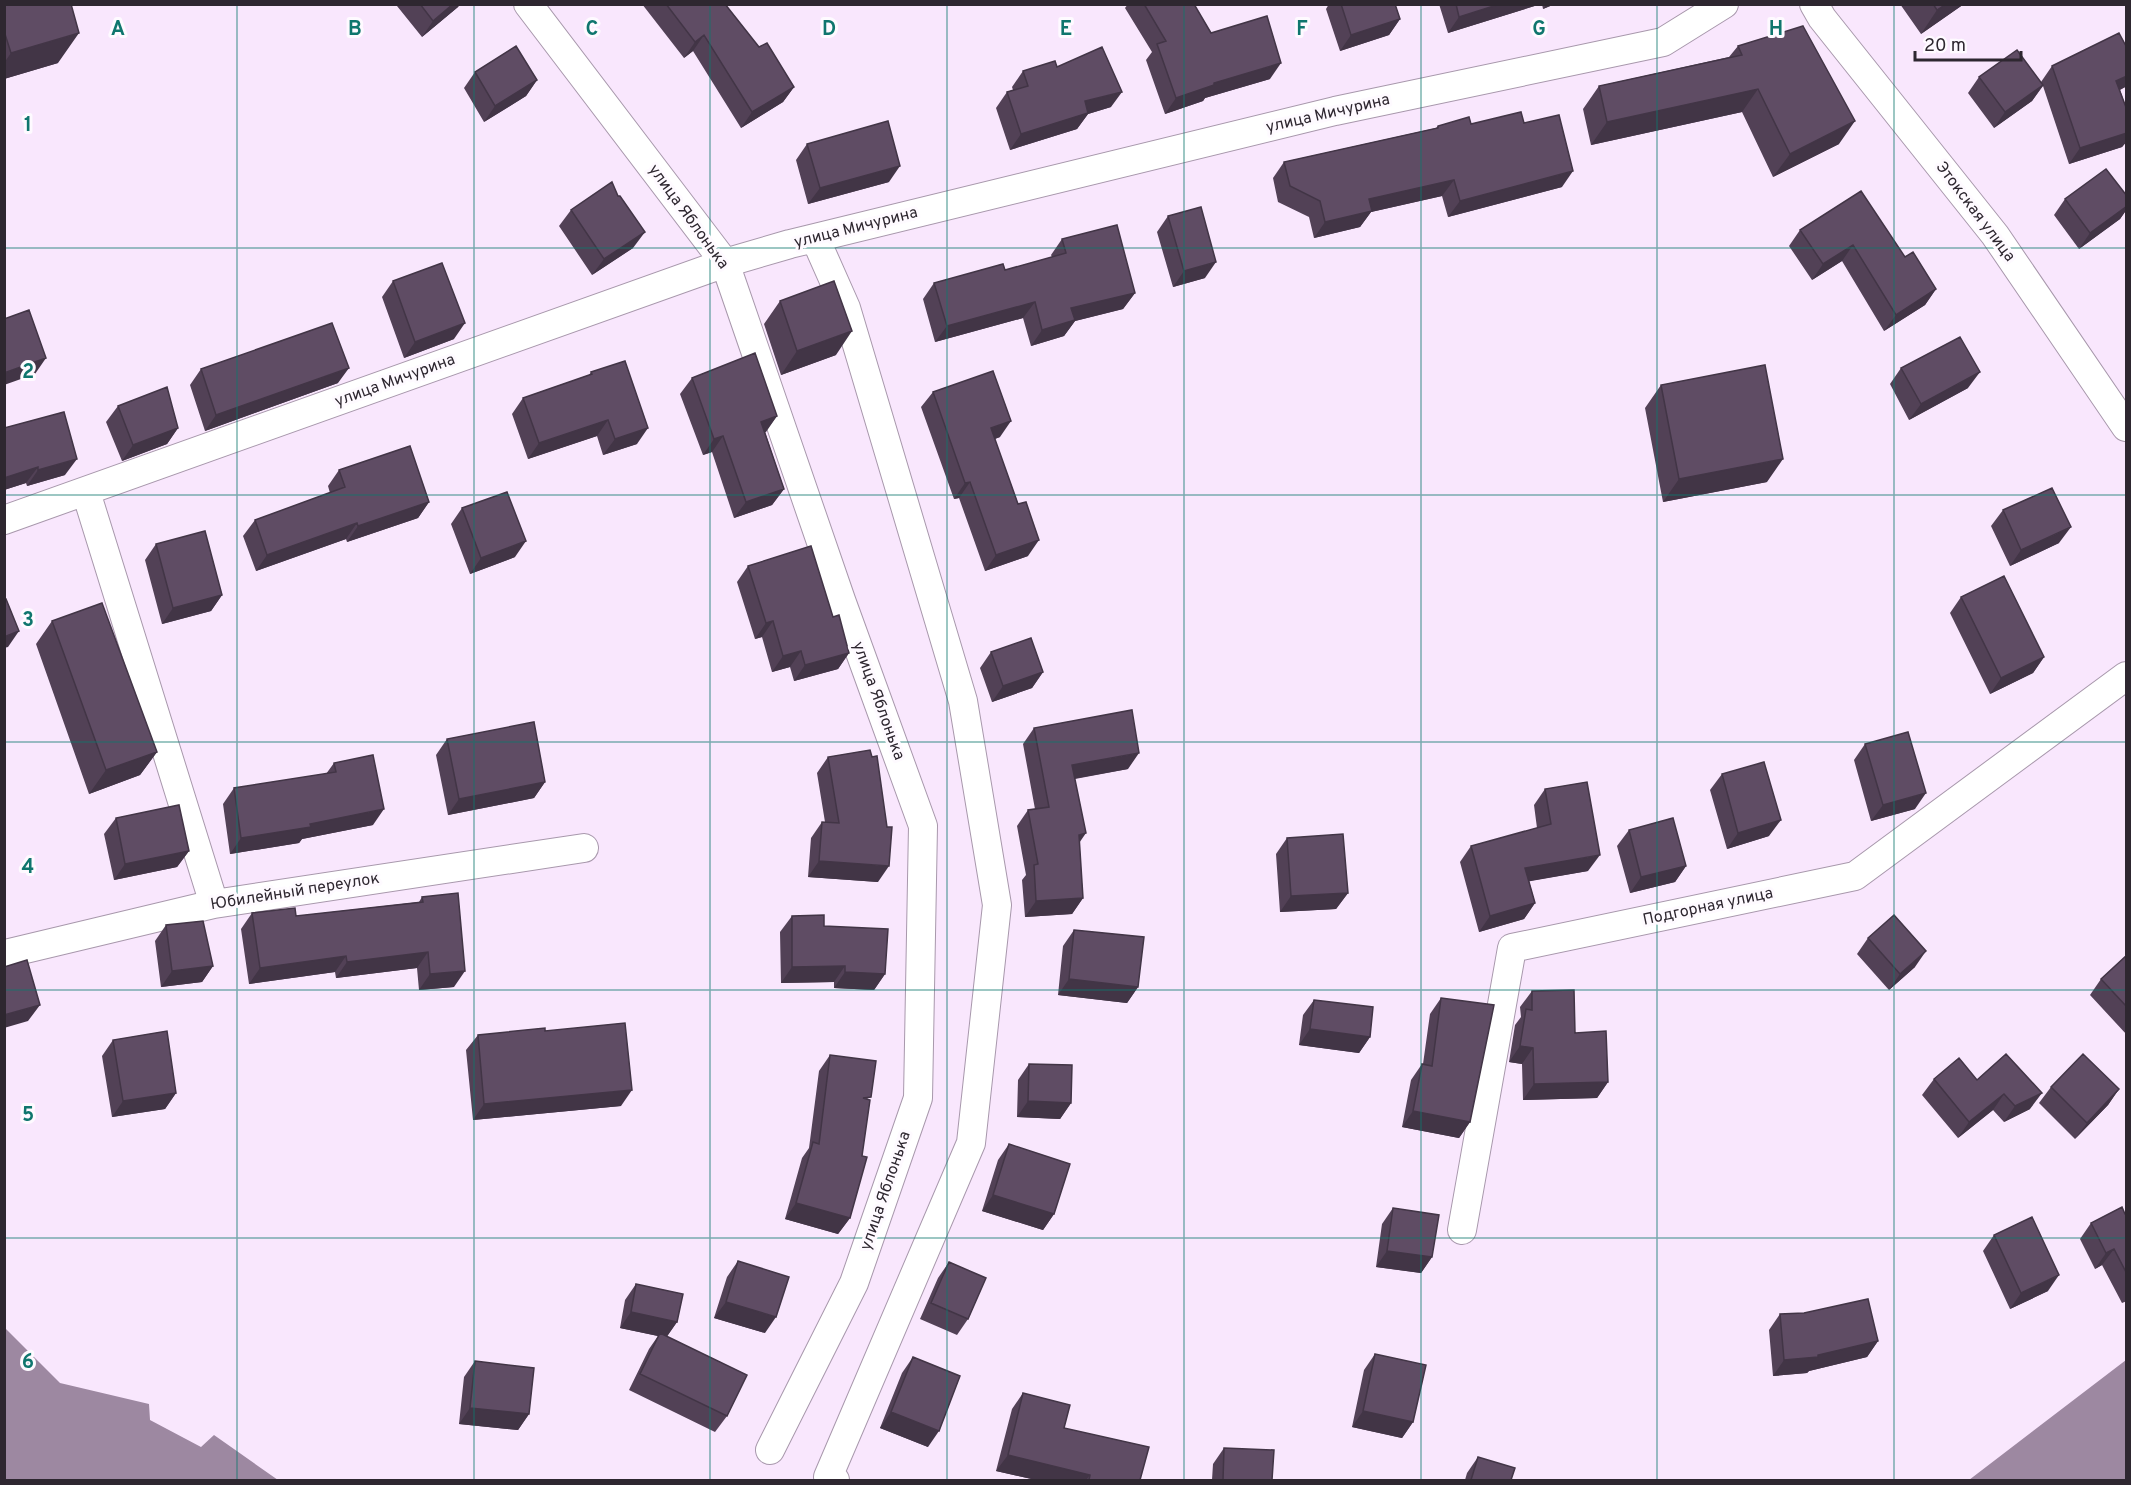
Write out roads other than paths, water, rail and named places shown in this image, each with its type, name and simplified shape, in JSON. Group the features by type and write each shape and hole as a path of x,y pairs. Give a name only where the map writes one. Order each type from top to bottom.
{"street":[{"name":"улица Яблонька","path":"528,4 725,263 841,600 924,826 918,1098 854,1283 770,1450"},
{"name":"улица Мичурина","path":"4,520 725,263 815,238 1335,111 1663,42 1724,4"},
{"name":"Этокская улица","path":"1814,4 1829,27 1995,235 2127,427"},
{"path":"815,238 846,308 963,701 998,905 971,1143 832,1479"},
{"path":"86,492 214,904"},
{"name":"Подгорная улица","path":"1462,1230 1512,948 1855,876 2127,676"},
{"name":"Юбилейный переулок","path":"9,953 214,904 584,848"}]}
